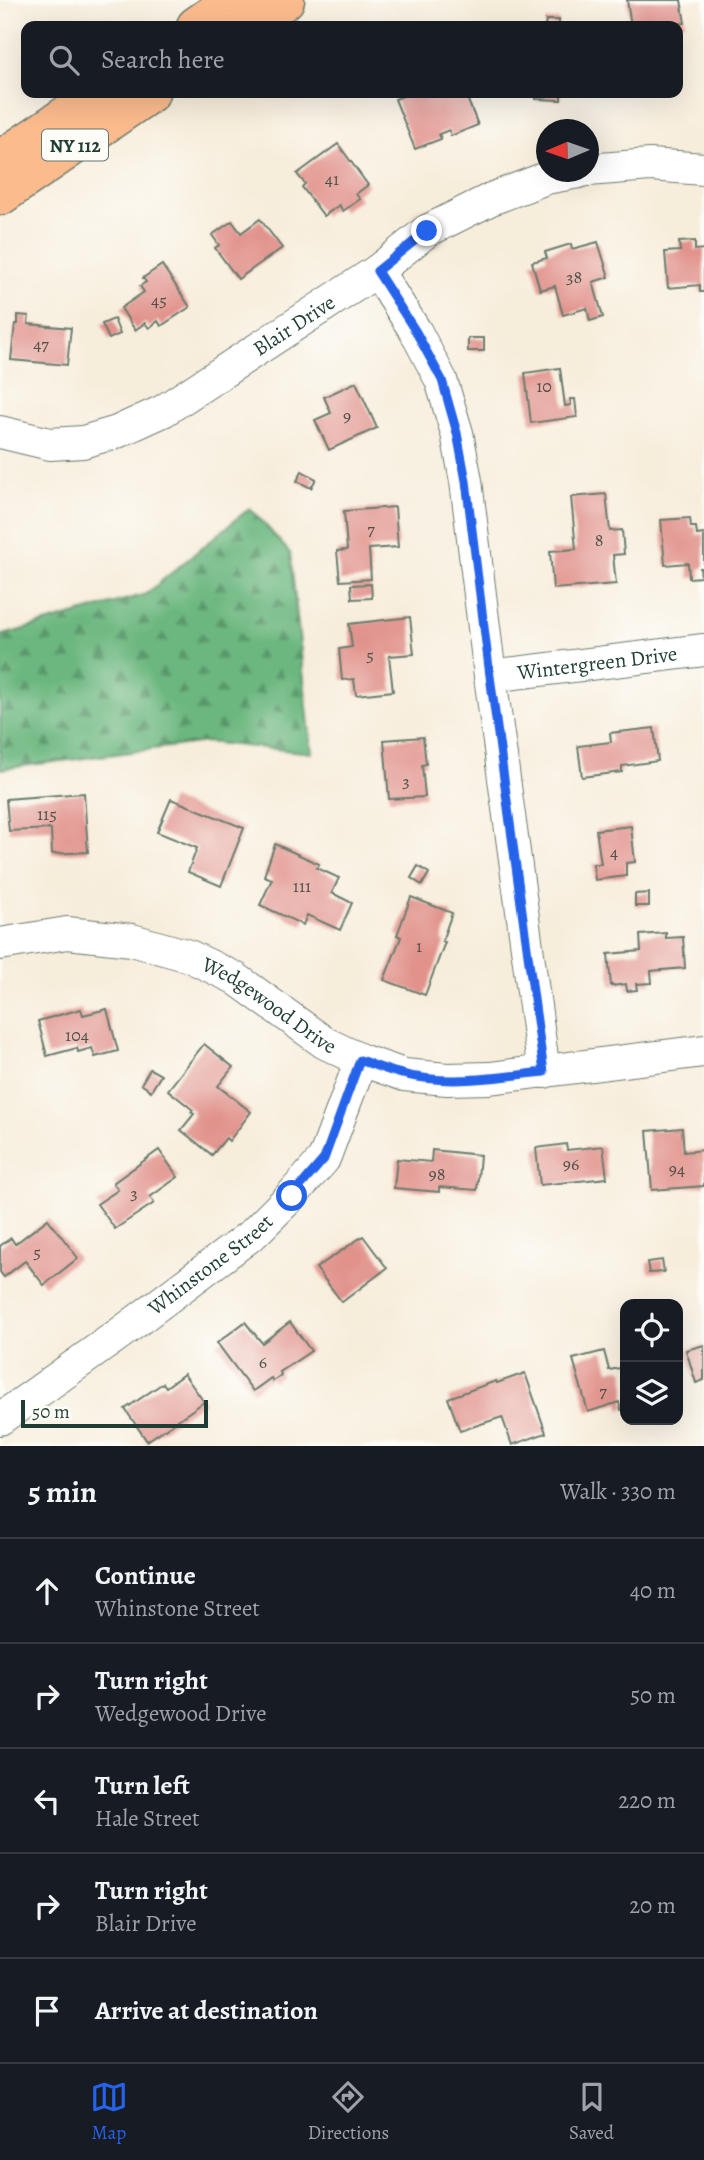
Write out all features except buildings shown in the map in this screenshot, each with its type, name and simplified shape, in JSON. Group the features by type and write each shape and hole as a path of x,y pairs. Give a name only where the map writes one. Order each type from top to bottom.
{"main road":[{"path":"203,21 233,0"},
{"path":"254,21 285,0"},
{"name":"NY 112","path":"0,160 92,98"},
{"name":"NY 112","path":"0,196 143,98"}],"street":[{"path":"599,169 650,165 704,169"},
{"name":"Blair Drive","path":"0,432 50,444 83,442 117,432 163,411 377,271 427,231 491,199 536,182"},
{"path":"377,271 416,332 442,380 457,433 466,481 544,1072"},
{"name":"Wintergreen Drive","path":"490,676 704,650"},
{"name":"Wedgewood Drive","path":"0,944 67,933 132,940 189,956 236,978 325,1043 360,1060 404,1075 447,1079 490,1078 704,1051"},
{"name":"Whinstone Street","path":"0,1419 254,1234 324,1159 360,1060"}],"green space":[{"path":"250,508 290,553 312,753 206,742 0,769 0,636 146,594"}],"route":[{"path":"292,1196 324,1159 360,1060 404,1075 447,1079 544,1072 466,481 457,433 442,380 416,332 377,271 427,231"}]}
